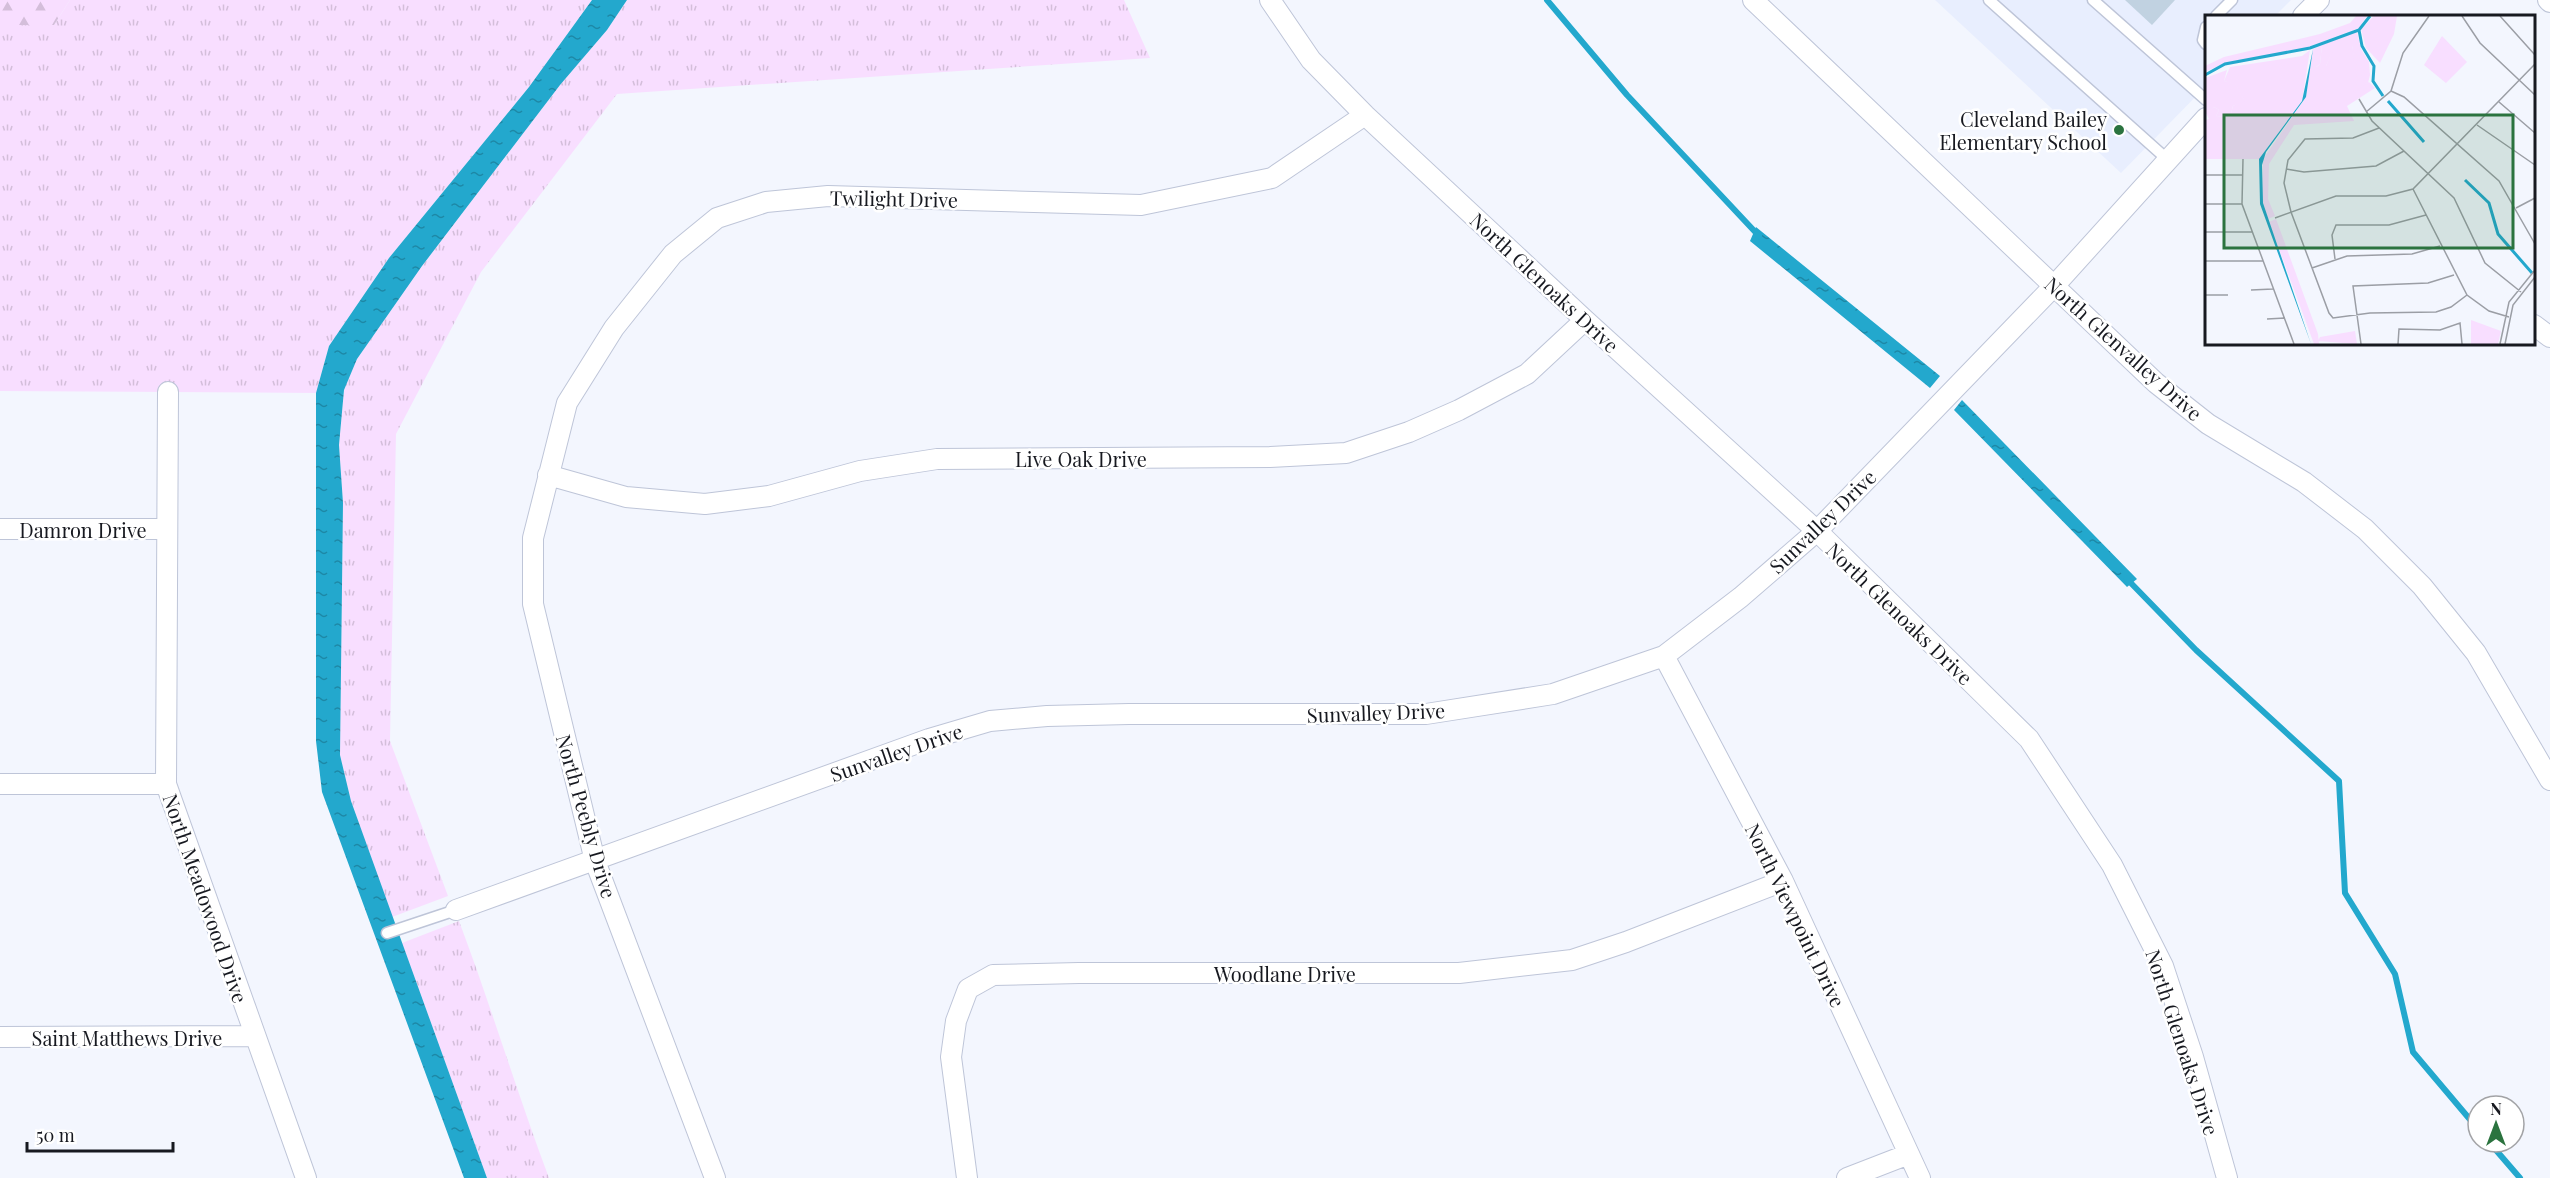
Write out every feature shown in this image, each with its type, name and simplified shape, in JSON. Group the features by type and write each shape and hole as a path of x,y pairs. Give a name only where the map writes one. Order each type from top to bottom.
{"street":[{"name":"North Glenoaks Drive","path":"1270,0 1311,60 1365,115 1585,320 1817,531 2029,739 2112,866 2163,966 2193,1057 2227,1178"},
{"name":"North Glenvalley Drive","path":"1753,0 2156,383 2199,417 2304,482 2365,529 2422,586 2476,653 2550,780"},
{"path":"2304,15 2319,0"},
{"name":"Twilight Drive","path":"548,475 567,403 614,328 673,254 717,218 766,202 828,196 1141,205 1272,178 1365,115"},
{"name":"Sunvalley Drive","path":"456,910 929,739 990,721 1129,714 1426,714 1553,694 1664,656 1741,597 1817,531 2054,286 2205,119"},
{"name":"Live Oak Drive","path":"548,475 626,498 705,504 770,496 860,471 937,459 1270,457 1346,453 1409,432 1459,410 1527,374 1585,320"},
{"path":"2535,326 2550,337"},
{"name":"North Meadowood Drive","path":"168,392 166,784 306,1178"},
{"name":"North Peebly Drive","path":"548,475 533,538 533,604 595,861 715,1178"},
{"name":"Damron Drive","path":"0,529 166,529"},
{"name":"North Viewpoint Drive","path":"1664,656 1783,881 1920,1178"},
{"path":"0,784 166,784"},
{"name":"Woodlane Drive","path":"967,1178 951,1057 956,1021 968,989 993,975 1459,973 1572,960 1626,942 1783,881"},
{"name":"Saint Matthews Drive","path":"0,1037 254,1036"},
{"path":"1847,1178 1909,1154"}],"lane":[{"path":"1989,0 2168,160"},
{"path":"2093,0 2205,99"},
{"path":"2217,15 2232,0"},
{"path":"387,933 456,910"}],"shaded area":[{"name":"Cleveland Bailey Elementary School","path":"1935,0 2291,0 2276,15 2205,15 2205,87 2121,173"}],"green space":[{"path":"0,0 70,0 54,25 0,25"},
{"path":"70,0 592,0 529,87 389,258 329,346 316,393 0,391 0,25 54,25"},
{"path":"627,0 1124,0 1150,58 617,94 481,272 396,434 390,741 448,896 392,917 351,801 340,755 343,503 339,445 344,389 357,359 422,266 560,85 607,30"},
{"path":"459,921 549,1178 487,1178 402,943"}],"water":[{"path":"592,0 627,0 607,30 560,85 422,266 357,359 344,390 339,445 343,503 340,755 351,801 487,1178 464,1178 322,792 316,741 316,393 329,346 389,258 529,87"},
{"path":"1756,227 1940,376 1930,388 1750,241"},
{"path":"1962,400 2137,579 2127,587 1954,410"}],"building":[{"path":"2125,0 2175,0 2152,25"}],"waterway":[{"path":"1547,0 1627,95 1759,236"},
{"path":"2127,579 2196,650 2339,781 2345,893 2395,974 2413,1052 2466,1115"},
{"path":"2499,1154 2520,1178"}],"place":[{"name":"Cleveland Bailey Elementary School","path":"2119,130"}]}
